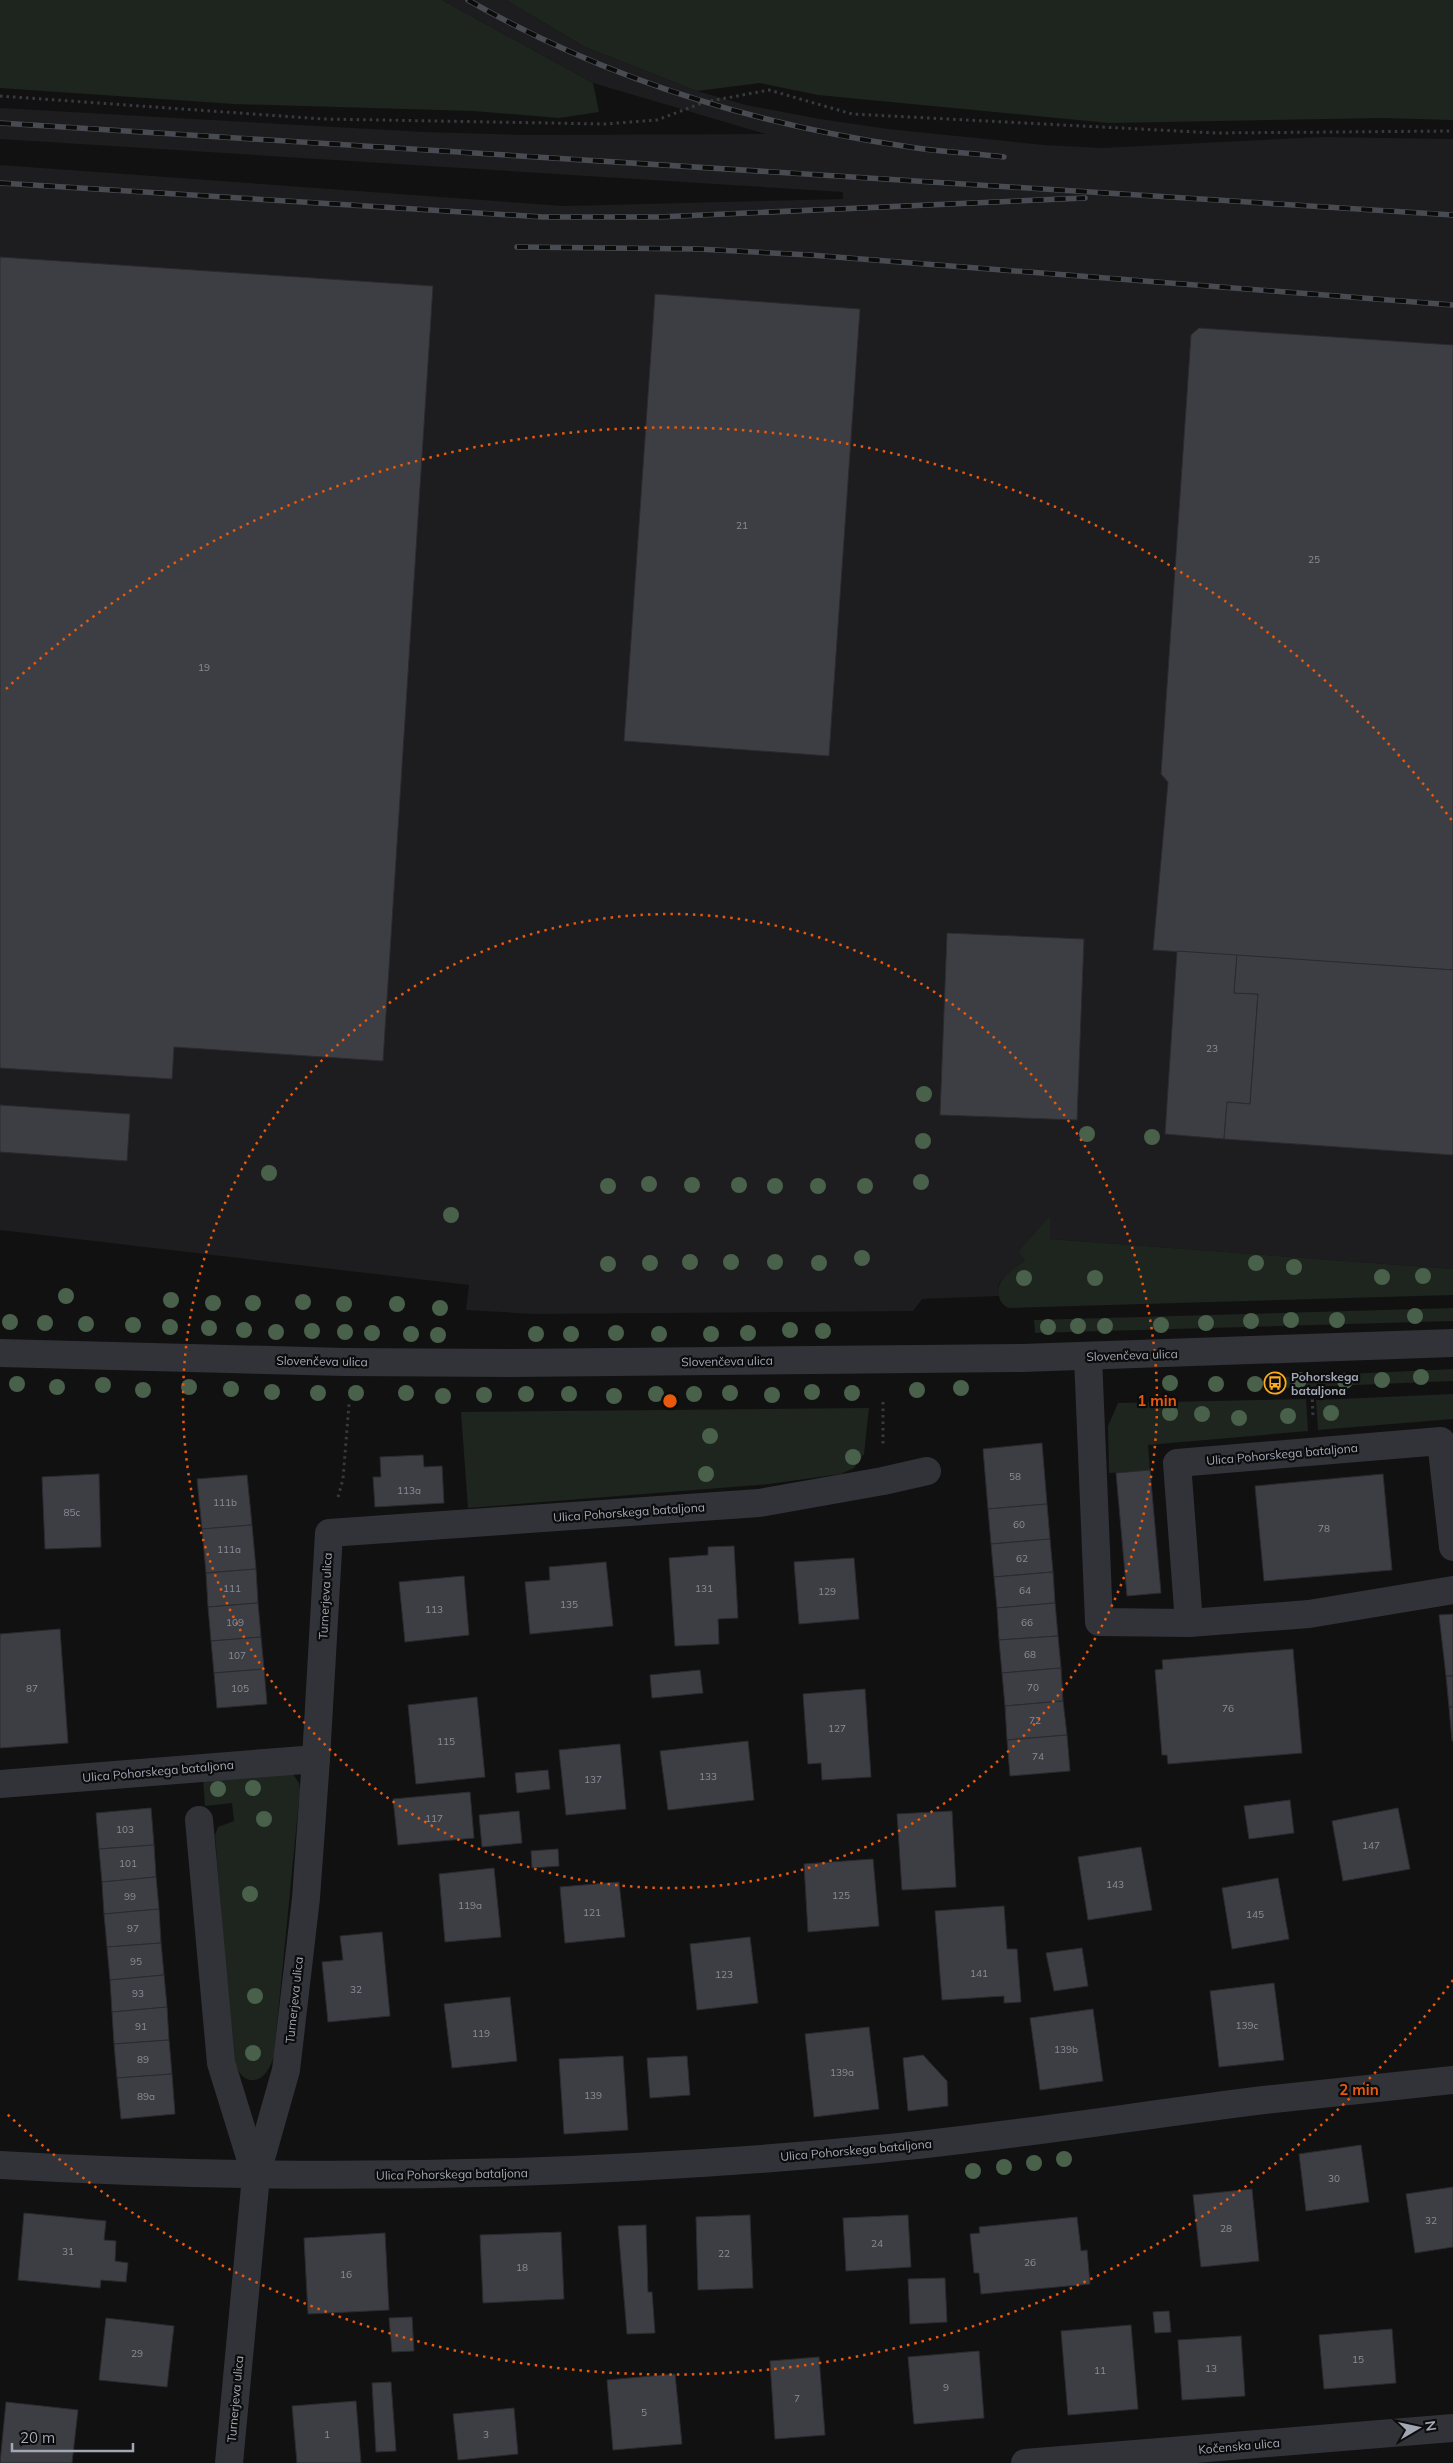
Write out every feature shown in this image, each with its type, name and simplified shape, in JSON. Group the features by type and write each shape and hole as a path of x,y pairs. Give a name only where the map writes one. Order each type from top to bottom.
{"street":[{"name":"Slovenčeva ulica","path":"0,1353 345,1362 505,1363 1088,1357 1453,1343"},
{"path":"1088,1357 1099,1622 1189,1623 1309,1614 1453,1590"},
{"name":"Ulica Pohorskega bataljona","path":"1189,1623 1177,1463 1441,1441 1453,1547"},
{"name":"Ulica Pohorskega bataljona","path":"329,1533 759,1503 883,1482 927,1471"},
{"name":"Turnerjeva ulica","path":"229,2463 256,2176 286,2070 306,1898 329,1533"},
{"name":"Ulica Pohorskega bataljona","path":"0,1784 316,1759"},
{"path":"200,1820 221,2063 256,2176"},
{"name":"Ulica Pohorskega bataljona","path":"0,2165 256,2176 465,2175 632,2167 878,2149 1264,2100 1453,2080"},
{"name":"Kočenska ulica","path":"1025,2463 1453,2428"}],"path":[{"path":"0,96 323,119 606,124 658,120 705,102 769,90 843,111 862,114 1216,133 1453,131"},
{"path":"883,1402 883,1482"},
{"path":"329,1533 343,1479 349,1404"}],"shaded area":[{"path":"0,0 442,0 593,83 599,112 559,118 473,111 234,104 0,88"},
{"path":"442,0 506,0 585,47 697,91 746,105 888,129 1044,145 1102,148 1322,137 1453,139 1453,1269 1050,1239 1050,1217 1025,1260 1002,1279 998,1286 999,1296 922,1299 913,1311 534,1314 466,1310 469,1285 0,1230 0,165 564,206 843,199 843,192 0,139 0,108 424,132 528,135 766,134 593,83"},
{"path":"506,0 1453,0 1453,120 1382,118 1109,123 818,95 760,83 697,91 585,47"},
{"path":"1050,1216 1050,1239 1453,1269 1453,1295 1009,1308 1000,1300 999,1285 1006,1275 1025,1260 1019,1251"},
{"path":"1453,1308 1453,1321 1035,1333 1034,1320"},
{"path":"1453,1369 1453,1381 1284,1388 1284,1377"},
{"path":"1453,1394 1453,1419 1318,1430 1316,1400"},
{"path":"1306,1399 1308,1431 1148,1445 1150,1470 1109,1473 1108,1426 1118,1403"},
{"path":"869,1408 864,1454 854,1468 841,1474 769,1484 468,1508 461,1412"},
{"path":"293,1774 299,1783 300,1790 274,2055 265,2073 260,2078 253,2080 241,2075 232,2056 215,1835 218,1827 234,1821 232,1803 205,1806 203,1778"}],"building":[{"path":"0,257 433,286 383,1061 174,1047 172,1079 0,1068"},
{"path":"655,294 860,309 829,756 624,741"},
{"path":"1199,328 1453,345 1453,970 1153,950 1168,782 1161,774 1191,335"},
{"path":"947,933 1084,939 1077,1120 940,1115"},
{"path":"1177,951 1237,955 1234,993 1258,994 1250,1104 1227,1102 1224,1139 1165,1134"},
{"path":"1237,955 1453,970 1453,1155 1224,1139 1227,1102 1250,1104 1258,994 1234,993"},
{"path":"0,1105 130,1114 127,1161 0,1152"},
{"path":"1042,1443 1047,1504 988,1509 983,1449"},
{"path":"423,1455 424,1467 442,1466 444,1503 375,1507 373,1477 381,1477 380,1457"},
{"path":"1150,1470 1161,1593 1127,1596 1116,1473"},
{"path":"99,1474 101,1547 45,1549 42,1477"},
{"path":"1383,1474 1392,1570 1264,1581 1255,1486"},
{"path":"247,1475 252,1525 202,1529 197,1479"},
{"path":"1047,1504 1050,1539 991,1544 988,1509"},
{"path":"252,1525 256,1569 206,1573 202,1529"},
{"path":"1050,1539 1053,1572 994,1577 991,1544"},
{"path":"734,1546 738,1618 718,1619 719,1644 675,1646 669,1558 708,1555 708,1547"},
{"path":"854,1558 859,1619 799,1624 794,1562"},
{"path":"606,1562 613,1626 530,1634 525,1582 550,1580 549,1567"},
{"path":"256,1569 258,1603 208,1607 206,1573"},
{"path":"1053,1572 1055,1603 997,1608 994,1577"},
{"path":"464,1576 469,1635 405,1642 399,1582"},
{"path":"258,1603 261,1637 211,1641 208,1607"},
{"path":"1055,1603 1058,1636 999,1640 997,1608"},
{"path":"1453,1614 1453,1676 1446,1676 1439,1615"},
{"path":"60,1629 68,1743 0,1748 0,1634"},
{"path":"1058,1636 1061,1668 1002,1673 999,1640"},
{"path":"261,1637 264,1669 214,1673 211,1641"},
{"path":"1293,1649 1302,1753 1168,1764 1167,1755 1162,1755 1155,1670 1163,1669 1162,1660"},
{"path":"1061,1668 1063,1701 1005,1706 1002,1673"},
{"path":"264,1669 267,1704 217,1708 214,1673"},
{"path":"700,1670 703,1693 652,1698 650,1675"},
{"path":"1446,1676 1453,1676 1453,1707 1449,1707"},
{"path":"865,1689 871,1777 822,1780 821,1763 808,1764 803,1694"},
{"path":"477,1697 485,1777 416,1784 408,1705"},
{"path":"1063,1701 1067,1735 1007,1740 1005,1706"},
{"path":"1449,1707 1453,1707 1453,1741 1452,1741"},
{"path":"1067,1735 1070,1771 1010,1776 1007,1740"},
{"path":"748,1741 754,1800 668,1810 660,1751"},
{"path":"620,1744 626,1809 566,1815 559,1750"},
{"path":"548,1770 550,1789 517,1793 515,1773"},
{"path":"470,1792 474,1838 398,1845 393,1799"},
{"path":"1290,1800 1294,1833 1249,1839 1244,1806"},
{"path":"151,1808 154,1845 99,1849 96,1813"},
{"path":"1398,1808 1410,1869 1343,1881 1332,1821"},
{"path":"519,1811 522,1843 482,1847 479,1815"},
{"path":"952,1811 956,1887 902,1890 897,1814"},
{"path":"154,1845 156,1877 102,1882 99,1849"},
{"path":"1141,1847 1152,1910 1088,1920 1078,1857"},
{"path":"558,1849 559,1866 532,1868 531,1851"},
{"path":"873,1859 879,1926 808,1932 804,1864"},
{"path":"494,1868 501,1937 445,1942 439,1874"},
{"path":"156,1877 159,1909 104,1914 102,1882"},
{"path":"1278,1878 1289,1939 1232,1949 1222,1888"},
{"path":"619,1882 625,1937 565,1943 560,1887"},
{"path":"1004,1906 1007,1949 1017,1949 1021,2002 1004,2003 1004,1996 942,2000 935,1911"},
{"path":"159,1909 161,1943 107,1947 104,1914"},
{"path":"382,1932 390,2016 328,2022 322,1962 343,1960 340,1936"},
{"path":"750,1937 758,2003 697,2010 690,1944"},
{"path":"161,1943 164,1975 110,1980 107,1947"},
{"path":"1082,1948 1088,1986 1054,1991 1046,1953"},
{"path":"164,1975 167,2007 112,2012 110,1980"},
{"path":"1274,1983 1284,2060 1219,2067 1210,1991"},
{"path":"510,1997 517,2061 452,2068 444,2004"},
{"path":"167,2007 169,2040 114,2044 112,2012"},
{"path":"1093,2009 1103,2081 1040,2090 1030,2018"},
{"path":"869,2027 879,2109 814,2117 805,2034"},
{"path":"169,2040 172,2074 117,2078 114,2044"},
{"path":"923,2055 947,2081 948,2106 908,2111 903,2058"},
{"path":"623,2056 628,2130 564,2134 559,2059"},
{"path":"687,2056 690,2095 650,2098 647,2058"},
{"path":"172,2074 175,2114 121,2119 117,2078"},
{"path":"1361,2145 1369,2202 1306,2211 1299,2154"},
{"path":"1453,2187 1453,2247 1415,2253 1406,2194"},
{"path":"1252,2189 1259,2261 1201,2267 1193,2195"},
{"path":"24,2213 106,2221 104,2240 116,2241 115,2261 128,2263 126,2282 101,2280 100,2288 18,2280"},
{"path":"750,2215 753,2288 698,2290 696,2217"},
{"path":"908,2215 911,2267 846,2271 843,2218"},
{"path":"1077,2217 1081,2251 1087,2250 1090,2284 981,2294 979,2273 974,2273 970,2234 980,2233 979,2227"},
{"path":"646,2225 648,2292 652,2292 655,2333 627,2334 618,2226"},
{"path":"561,2232 564,2299 483,2303 480,2235"},
{"path":"385,2233 389,2310 308,2314 304,2238"},
{"path":"945,2278 947,2322 910,2324 908,2279"},
{"path":"1169,2311 1171,2332 1155,2333 1153,2312"},
{"path":"412,2317 414,2351 392,2352 389,2318"},
{"path":"106,2318 174,2326 167,2387 99,2380"},
{"path":"1131,2325 1138,2409 1068,2415 1061,2331"},
{"path":"1392,2329 1396,2383 1324,2389 1319,2335"},
{"path":"1241,2336 1245,2396 1182,2400 1178,2340"},
{"path":"979,2351 984,2418 914,2424 908,2357"},
{"path":"819,2357 825,2435 775,2439 770,2361"},
{"path":"675,2374 682,2444 613,2450 607,2380"},
{"path":"391,2382 396,2451 376,2452 372,2383"},
{"path":"356,2401 361,2463 297,2463 292,2406"},
{"path":"6,2402 78,2410 72,2463 0,2463"},
{"path":"514,2408 518,2454 458,2460 453,2414"}],"railway":[{"path":"468,0 520,28 573,53 627,75 738,111 852,138 922,149 1004,157"},
{"path":"0,123 1453,215"},
{"path":"0,183 543,217 658,217 1085,198"},
{"path":"517,247 697,249 810,255 1453,305"}],"place":[{"name":"Pohorskega bataljona","path":"1275,1383"}]}
